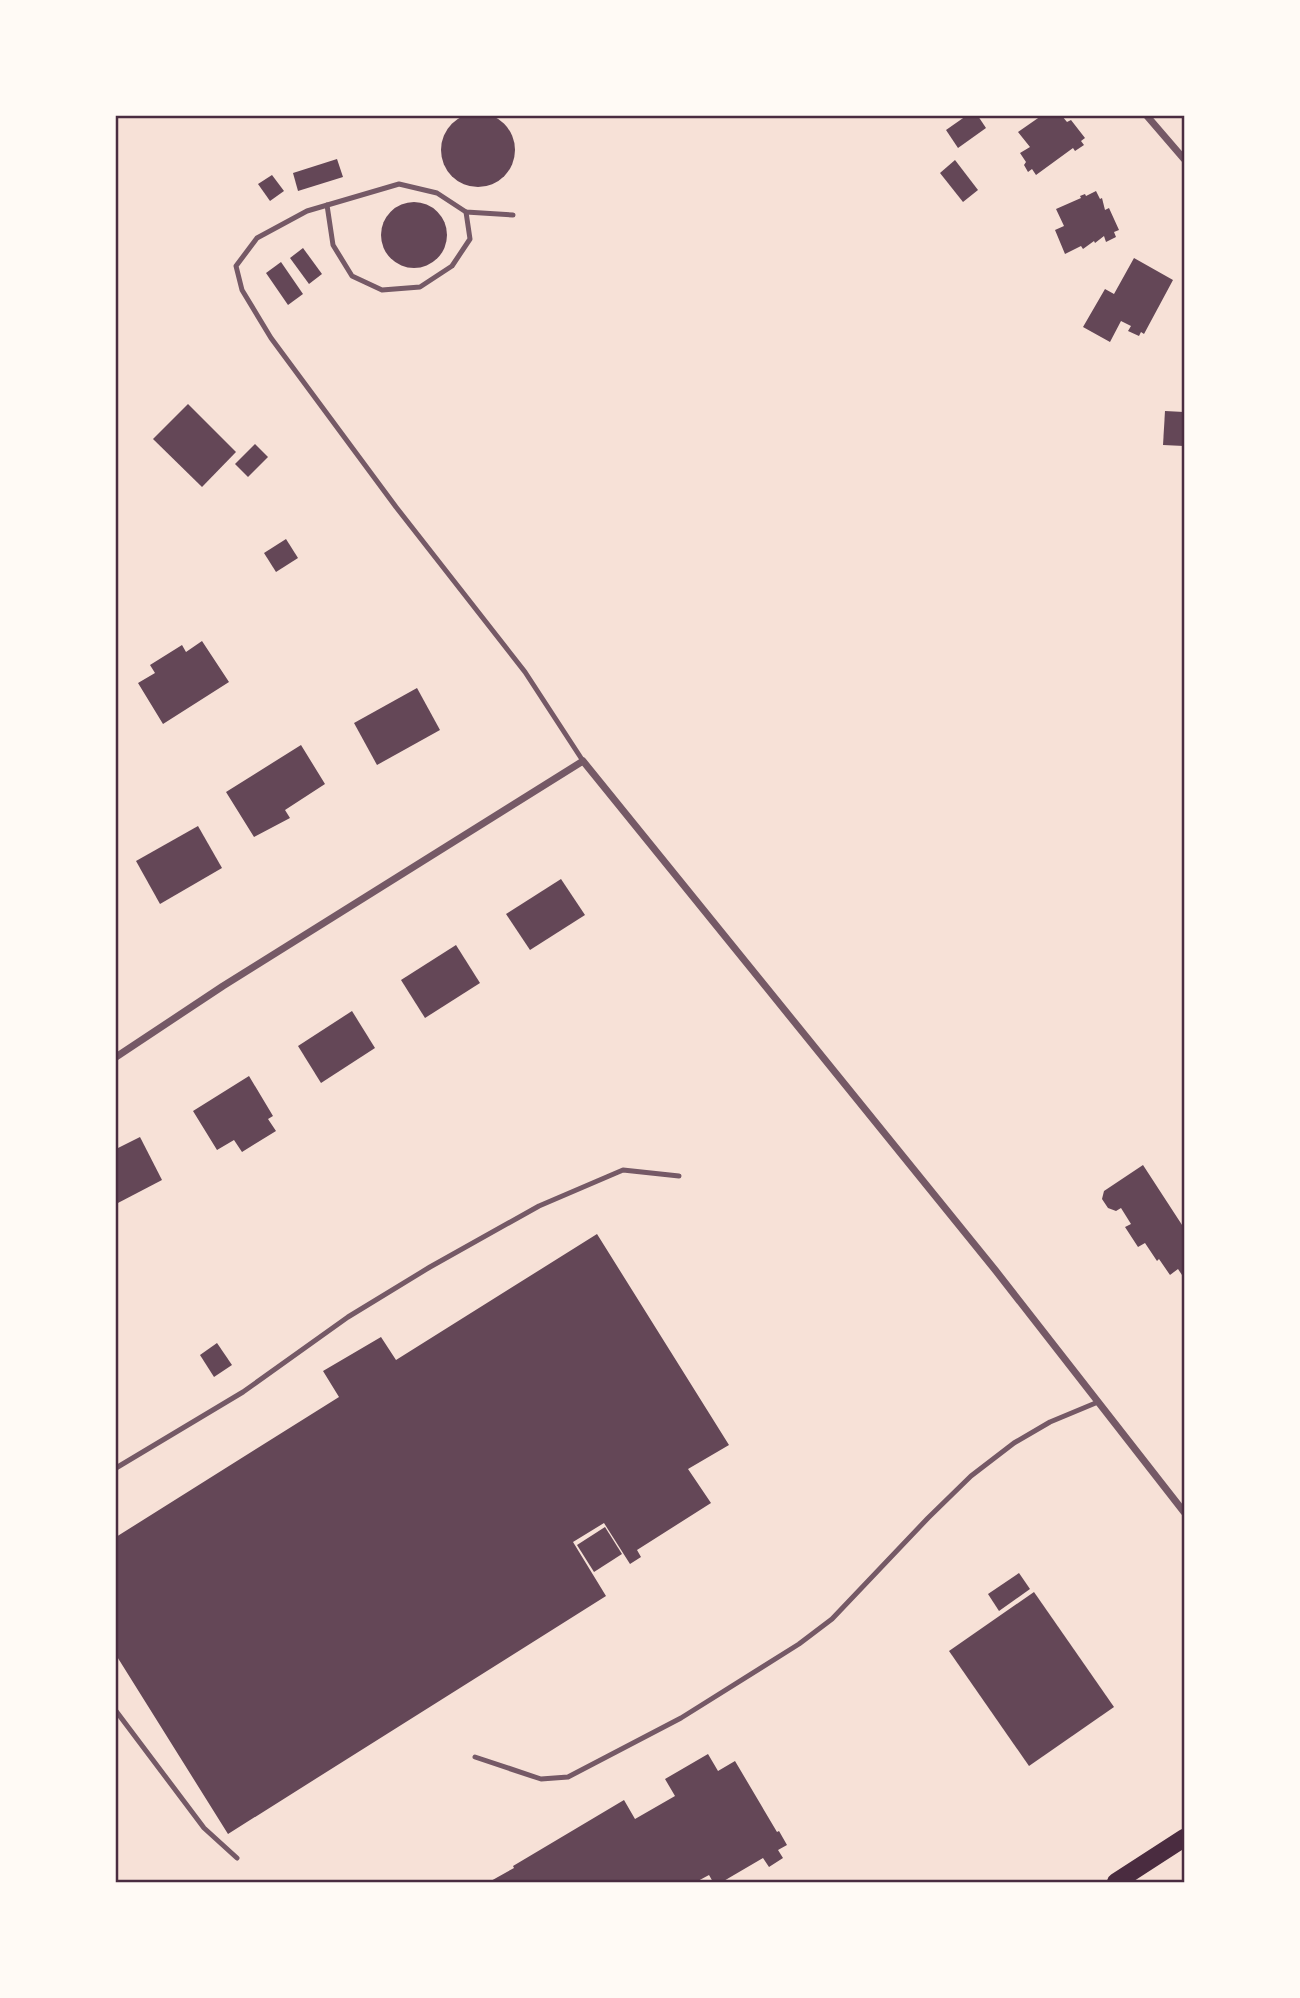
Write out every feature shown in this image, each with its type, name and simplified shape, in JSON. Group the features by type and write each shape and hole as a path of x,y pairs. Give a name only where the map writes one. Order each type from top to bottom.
{"main road":[{"path":"1116,1882 1136,1877 1185,1838"}],"street":[{"path":"1147,116 1185,159"},
{"path":"116,1057 223,986 583,761 996,1271 1185,1512"}],"lane":[{"path":"513,215 466,212 437,193 399,184 307,211 257,238 236,265 242,290 287,359 396,507 525,672 583,761"},
{"path":"327,205 333,245 352,276 382,290 420,287 452,266 470,239 466,212"},
{"path":"116,1468 243,1392 348,1317 539,1206 624,1170 679,1176"},
{"path":"475,1757 541,1779 568,1777 681,1718 789,1651 832,1619 971,1476 1014,1443 1050,1422 1098,1402"},
{"path":"116,1712 204,1828 237,1858"}],"building":[{"path":"471,113 485,113 499,119 509,129 515,150 513,164 499,181 485,187 471,187 457,181 447,171 441,157 441,143 447,129 457,119"},
{"path":"966,116 978,116 986,128 958,148 946,130"},
{"path":"1041,116 1062,116 1067,122 1071,120 1085,138 1081,141 1084,145 1075,151 1073,148 1036,175 1032,169 1028,172 1024,165 1026,162 1020,153 1030,147 1018,132"},
{"path":"337,159 343,177 298,191 293,173"},
{"path":"955,160 978,190 963,202 940,173"},
{"path":"272,175 284,191 270,201 258,184"},
{"path":"1096,191 1100,199 1102,198 1105,210 1109,208 1119,230 1114,232 1116,237 1106,242 1104,236 1083,249 1081,246 1065,254 1055,230 1064,226 1056,209"},
{"path":"414,202 437,212 447,235 437,258 414,268 391,258 381,235 391,212"},
{"path":"303,248 322,274 309,284 290,258"},
{"path":"1134,258 1173,280 1144,334 1141,332 1139,336 1128,331 1131,326 1121,321 1110,342 1083,327 1105,289 1114,294"},
{"path":"281,262 303,294 288,305 266,273"},
{"path":"188,404 236,452 202,487 153,439"},
{"path":"1165,411 1184,412 1184,446 1163,445"},
{"path":"255,444 268,457 248,477 235,464"},
{"path":"286,539 298,558 276,572 264,553"},
{"path":"202,641 229,682 163,724 138,683 155,673 150,665 182,645 186,652"},
{"path":"417,688 440,730 377,765 354,723"},
{"path":"301,745 325,784 285,810 290,818 254,837 226,792"},
{"path":"198,826 222,868 160,904 136,861"},
{"path":"561,879 585,915 530,950 506,914"},
{"path":"456,945 480,983 425,1018 401,980"},
{"path":"352,1011 375,1048 321,1083 298,1046"},
{"path":"249,1076 273,1116 268,1119 276,1131 242,1152 234,1140 217,1150 193,1111"},
{"path":"140,1137 162,1180 116,1204 116,1149"},
{"path":"1143,1165 1184,1228 1184,1278 1178,1269 1170,1275 1145,1243 1138,1247 1125,1227 1131,1224 1121,1208 1116,1211 1108,1208 1102,1199 1104,1191"},
{"path":"597,1234 729,1445 688,1469 711,1503 637,1550 641,1557 630,1564 604,1523 573,1542 606,1596 228,1834 116,1655 116,1537 339,1397 323,1371 381,1337 396,1360"},
{"path":"217,1343 232,1365 214,1377 200,1355"},
{"path":"605,1527 622,1554 594,1572 577,1545"},
{"path":"1019,1573 1030,1589 999,1611 988,1594"},
{"path":"1034,1592 1114,1707 1029,1766 949,1651"},
{"path":"708,1754 718,1771 735,1761 787,1845 778,1850 783,1858 769,1867 763,1858 722,1882 713,1882 709,1875 696,1882 489,1882 624,1800 635,1819 675,1796 665,1779"}]}
